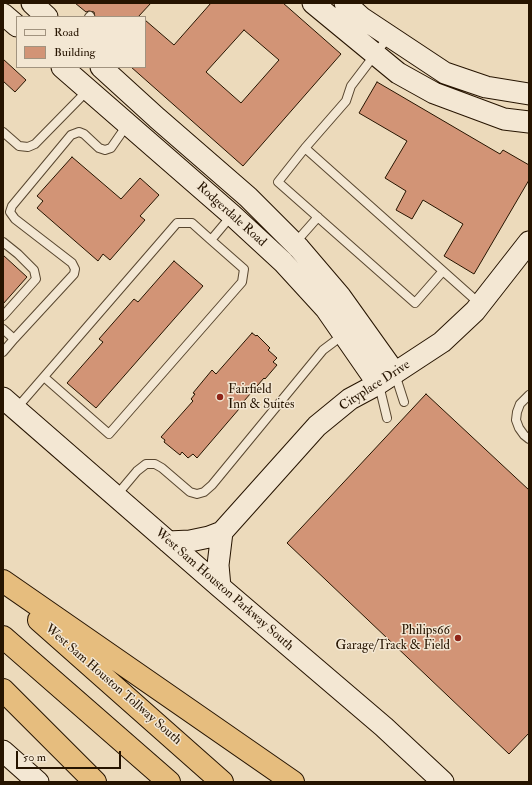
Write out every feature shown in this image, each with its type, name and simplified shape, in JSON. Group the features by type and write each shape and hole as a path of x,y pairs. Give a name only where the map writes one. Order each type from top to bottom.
{"highway":[{"path":"3,581 293,782"},
{"name":"West Sam Houston Tollway South","path":"3,589 222,782"},
{"path":"3,637 169,782"},
{"path":"3,690 96,782"}],"street":[{"path":"32,3 46,16"},
{"path":"312,3 398,73 434,93 504,119 529,122"},
{"path":"345,3 362,18 445,73 486,87 529,94"},
{"path":"3,14 16,25"},
{"name":"Rodgerdale Road","path":"63,68 232,214 283,262 326,309 344,335 387,379"},
{"path":"88,90 103,69"},
{"name":"Rodgerdale Road","path":"103,69 248,197 295,244 340,296 387,379"},
{"path":"232,214 248,197"},
{"name":"Cityplace Drive","path":"168,542 190,541 209,537 222,532 317,426 350,399 387,379 442,342 475,311 529,242"},
{"name":"West Sam Houston Parkway South","path":"9,404 220,587 384,726 443,782"},
{"path":"220,587 218,565 222,532"},
{"path":"3,751 38,782"}],"lane":[{"path":"389,36 376,56 351,86 346,101 278,182 415,303 443,271"},
{"path":"3,132 19,146 28,147 35,144 88,90"},
{"path":"3,352 74,274 75,269 72,263 15,219 10,212 12,206 71,135 79,132 84,134 99,148 105,150 111,148 128,124"},
{"path":"305,148 480,304"},
{"path":"211,240 232,214"},
{"path":"295,244 318,217"},
{"path":"9,404 44,377 177,223 192,223 244,269 242,282 109,434 44,377"},
{"path":"3,242 34,270 36,279 3,316"},
{"path":"3,329 14,339"},
{"path":"116,496 137,471 146,464 155,464 162,468 190,492 197,494 204,492 212,485 323,350 344,335"},
{"path":"387,379 404,402"},
{"path":"387,379 387,418"},
{"path":"529,395 520,404 516,420 524,436 529,440"}],"building":[{"path":"75,3 151,3 139,16 95,16 94,12 86,12"},
{"path":"211,3 283,3 341,54 243,166 132,68 146,68 146,21 174,45","holes":["244,30 279,60 241,103 206,72"]},
{"path":"3,59 26,80 15,92 3,81"},
{"path":"377,82 500,154 503,150 529,165 529,180 474,274 444,256 463,224 423,200 412,219 396,210 406,191 385,178 407,141 359,113"},
{"path":"72,157 121,199 140,178 159,195 140,216 145,220 110,260 103,254 98,261 37,208 43,201 37,196"},
{"path":"3,255 27,277 3,304"},
{"path":"174,261 203,286 96,408 67,383 103,342 99,339 134,299 138,302"},
{"name":"Fairfield Inn & Suites","path":"252,333 256,336 257,335 270,348 268,350 277,358 273,362 277,365 244,401 245,402 197,458 193,454 188,458 182,452 180,455 164,442 165,440 161,437 193,401 191,399 195,394 193,393 212,370 216,374"},
{"name":"Philips66 Garage/Track & Field","path":"426,394 529,490 529,733 509,754 287,543"}],"place":[{"name":"Fairfield Inn & Suites","path":"220,397"},
{"name":"Philips66 Garage/Track & Field","path":"458,638"}]}
